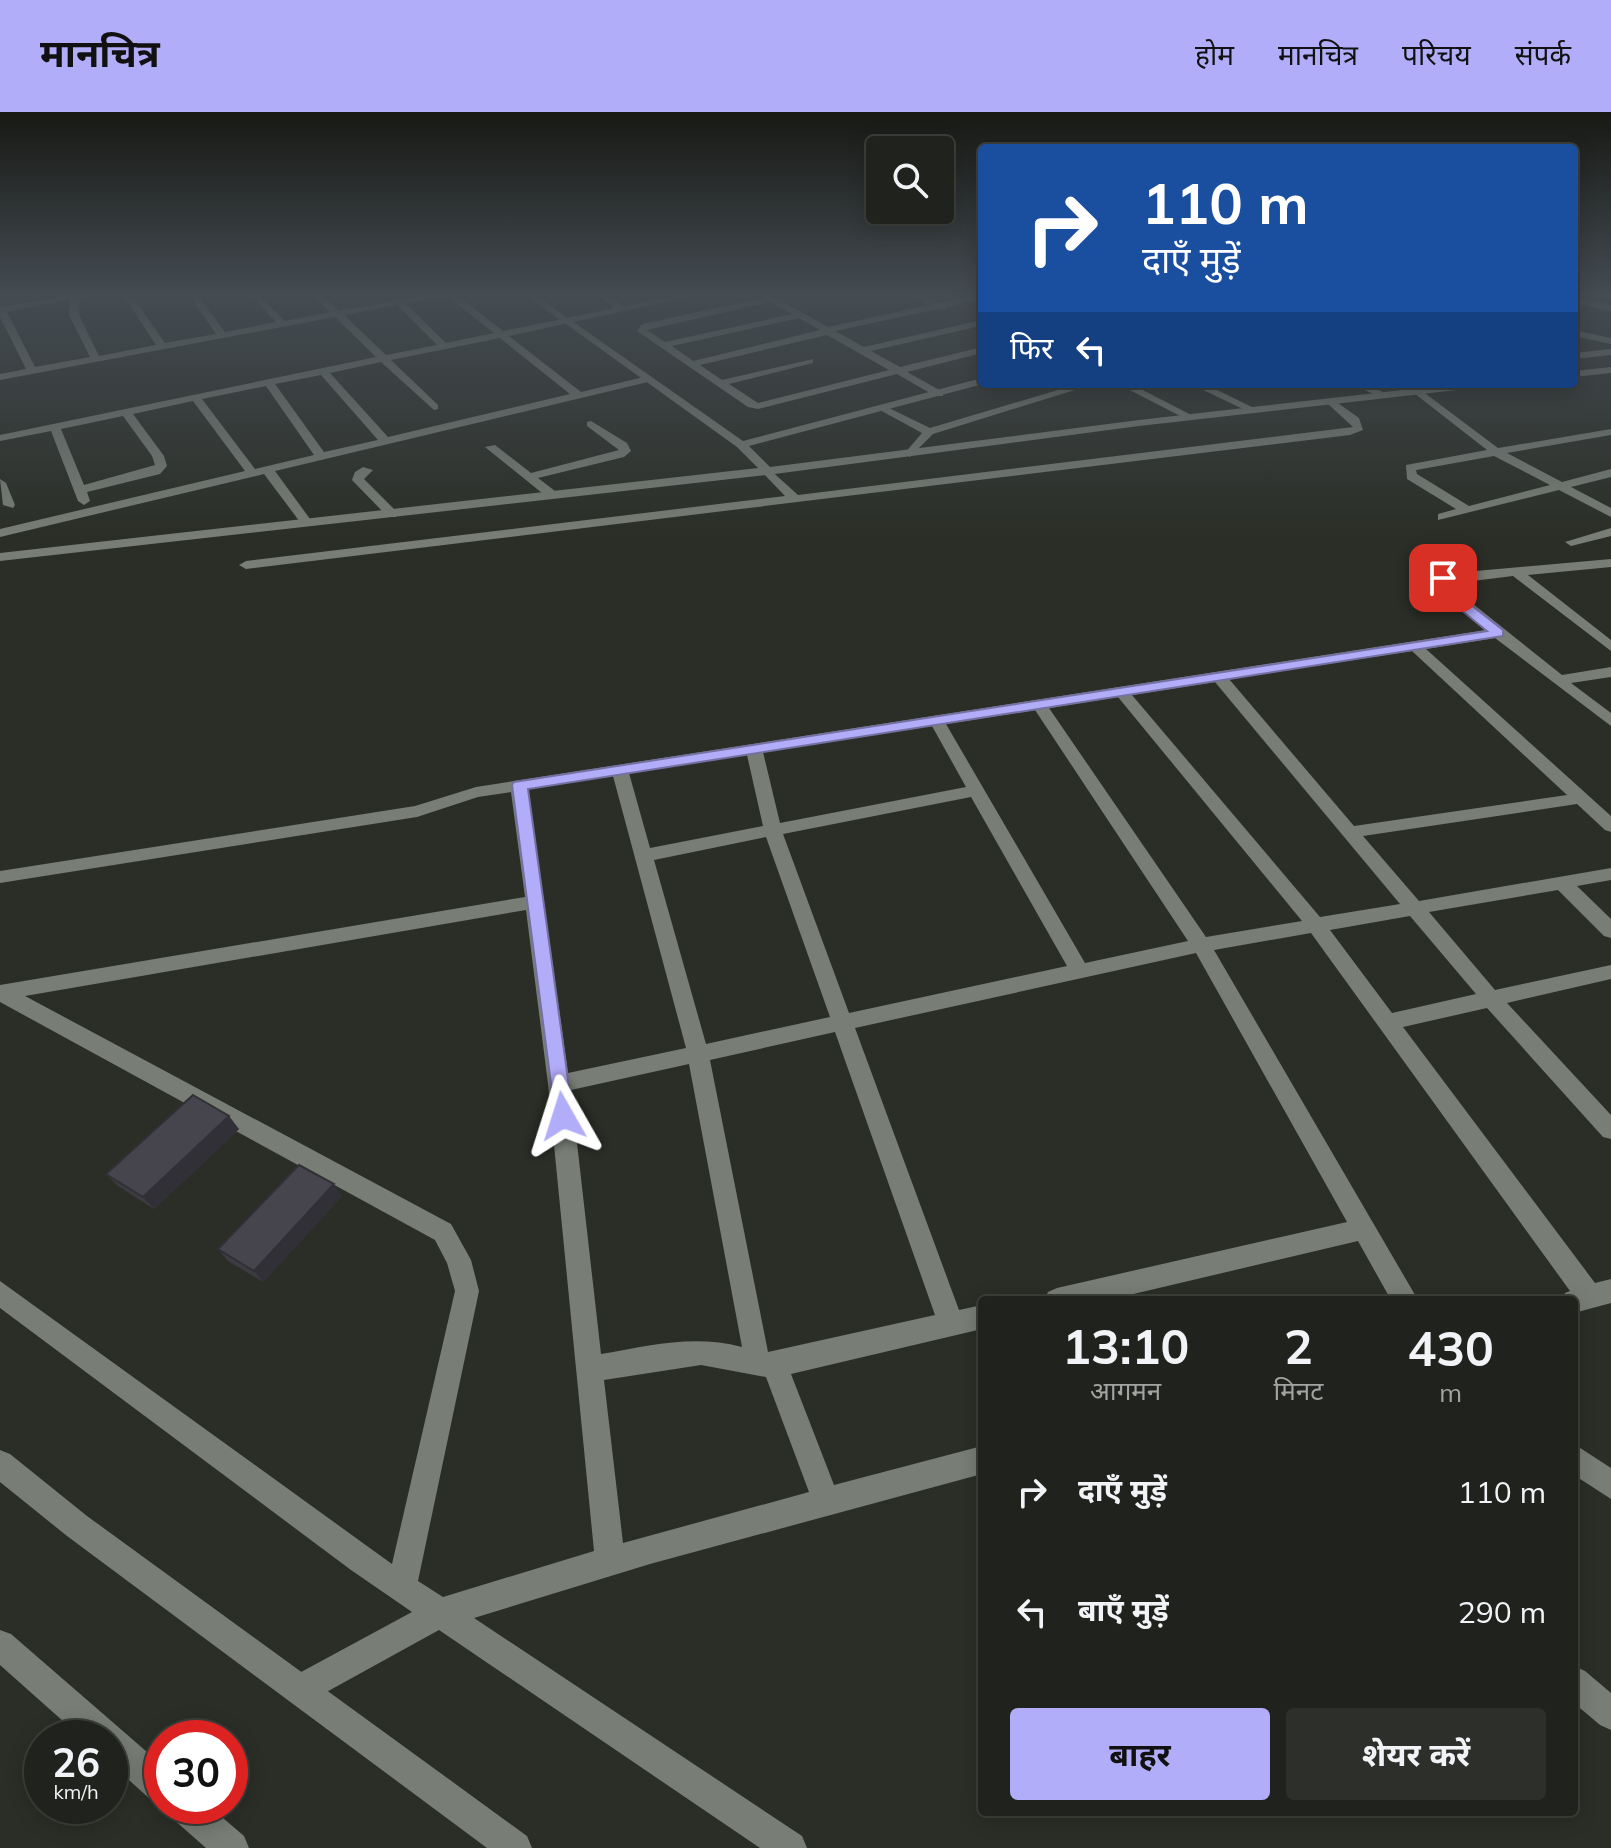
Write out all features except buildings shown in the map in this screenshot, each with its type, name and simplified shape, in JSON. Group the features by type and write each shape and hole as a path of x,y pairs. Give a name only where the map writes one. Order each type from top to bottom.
{"street":[{"path":"0,438 308,374"},
{"path":"326,374 385,441"},
{"path":"400,374 434,407"},
{"path":"552,374 578,395"},
{"path":"641,374 741,445 794,498"},
{"path":"708,374 758,406 881,374"},
{"path":"722,383 758,374"},
{"path":"908,374 939,394"},
{"path":"0,533 648,379"},
{"path":"268,382 321,456"},
{"path":"741,445 978,382"},
{"path":"910,454 929,432 1076,388"},
{"path":"1131,388 1190,417"},
{"path":"1205,388 1253,410"},
{"path":"1367,388 1384,395"},
{"path":"0,557 767,471 1417,389 1496,452 1611,513"},
{"path":"195,397 252,473"},
{"path":"246,565 1350,432 1359,428 1355,420 1331,401"},
{"path":"883,409 929,432"},
{"path":"126,412 158,456 172,492"},
{"path":"529,477 620,455 625,451 623,445 591,424"},
{"path":"55,427 88,512"},
{"path":"1466,510 1411,476 1410,468 1611,432"},
{"path":"491,447 551,494"},
{"path":"80,490 156,471 161,466"},
{"path":"267,469 307,523"},
{"path":"367,470 359,475 358,480 392,514"},
{"path":"1442,517 1611,473"},
{"path":"0,483 9,505"},
{"path":"1571,542 1611,532"},
{"path":"1611,563 1453,577 1440,582 1443,588 1498,633 1611,721"},
{"path":"1596,566 1611,578"},
{"path":"1516,572 1611,647"},
{"path":"0,877 417,811 476,792 1498,633"},
{"path":"1414,645 1611,826"},
{"path":"1559,680 1611,672"},
{"path":"1217,675 1492,1000 1611,1130"},
{"path":"1121,691 1316,925 1592,1297"},
{"path":"1039,704 1201,945 1403,1296"},
{"path":"936,720 1080,971"},
{"path":"754,748 773,831 951,1324"},
{"path":"620,770 698,1054 766,1365 826,1501"},
{"path":"519,785 559,1084 610,1561"},
{"path":"643,856 977,790"},
{"path":"1351,832 1581,798"},
{"path":"559,1084 1201,945 1611,874"},
{"path":"1562,882 1611,931"},
{"path":"0,993 472,910 535,902"},
{"path":"1387,1022 1611,972"},
{"path":"0,993 443,1232 459,1260 467,1291 402,1587"},
{"path":"1074,1296 1365,1229"},
{"path":"0,1293 402,1587 790,1848"},
{"path":"590,1369 700,1352 766,1365 978,1318"},
{"path":"301,1689 440,1613 610,1561 978,1461"},
{"path":"1578,1461 1611,1485"},
{"path":"0,1464 77,1526 515,1848"},
{"path":"0,1645 85,1720"},
{"path":"1578,1685 1611,1714"},
{"path":"128,1757 144,1771"},
{"path":"205,1824 232,1848"}],"route":[{"path":"563,1116 519,785 1498,633 1443,588 1440,582 1443,578"}]}
